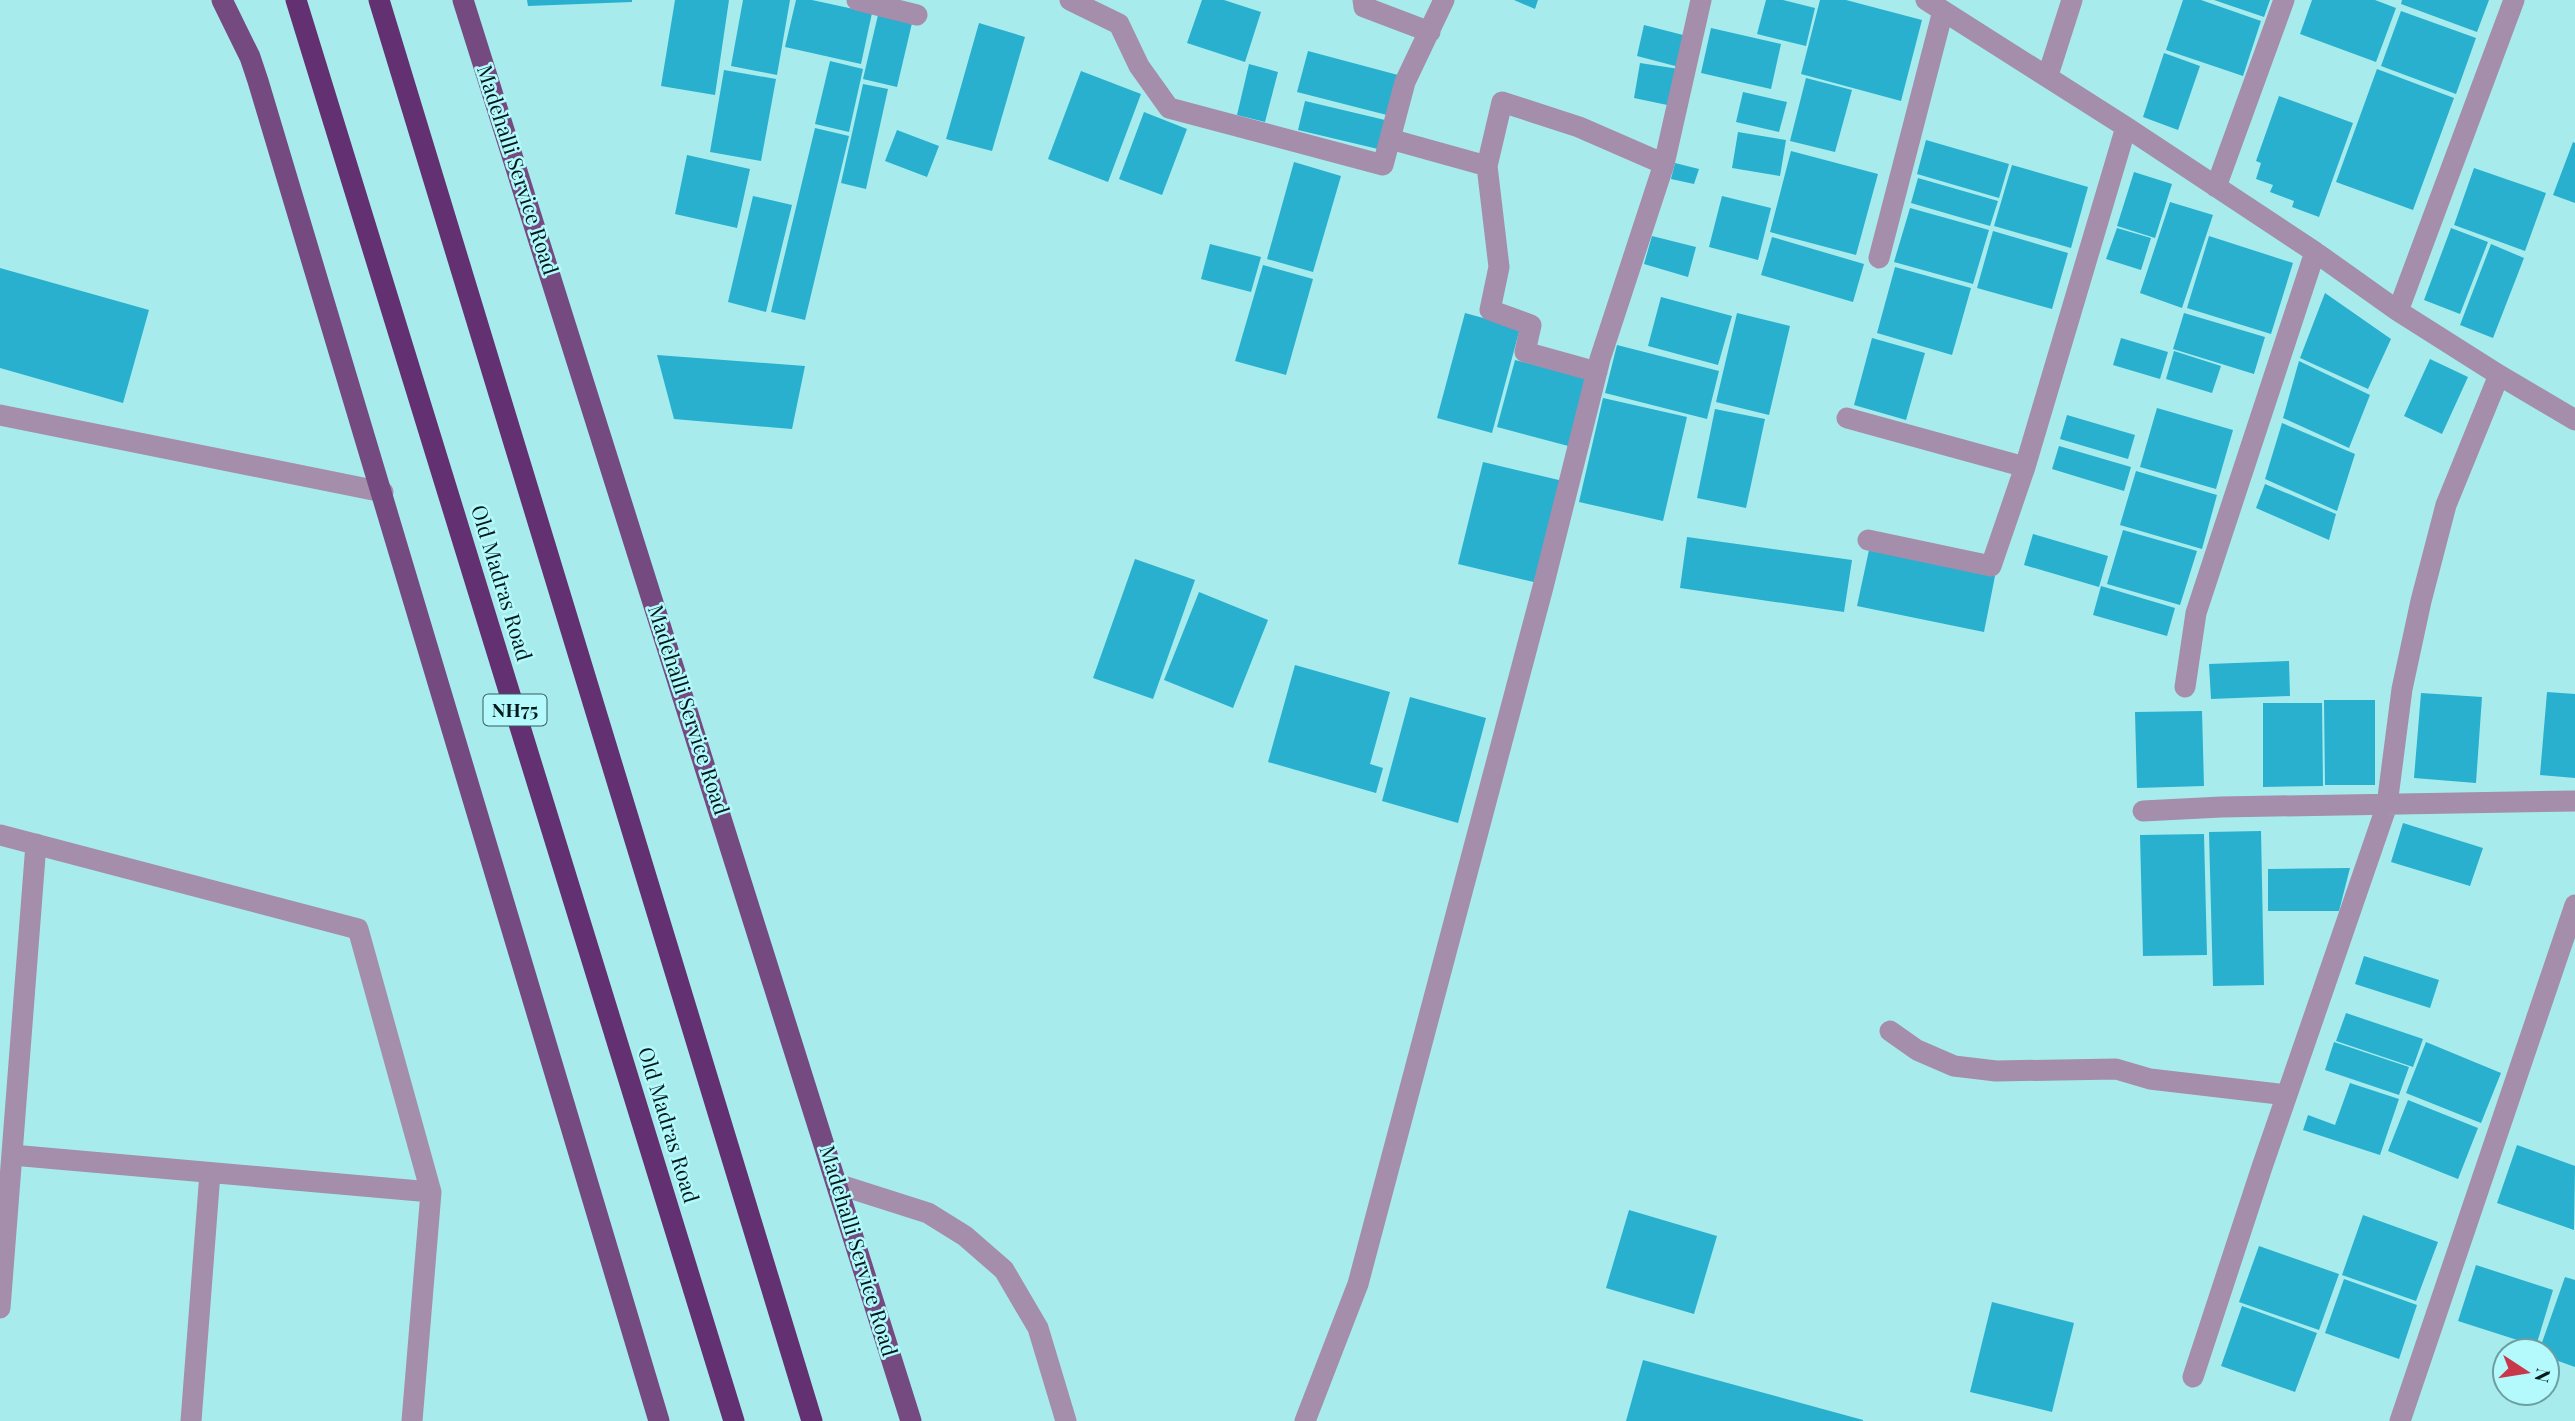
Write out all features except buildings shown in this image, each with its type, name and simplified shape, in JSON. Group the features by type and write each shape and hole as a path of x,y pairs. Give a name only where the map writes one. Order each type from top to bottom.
{"highway":[{"name":"Old Madras Road","path":"296,0 734,1421"},
{"path":"379,0 812,1421"}],"main road":[{"path":"222,0 250,57 258,81 659,1421"},
{"name":"Madehalli Service Road","path":"463,0 911,1421"}],"street":[{"path":"857,0 916,15"},
{"path":"1070,0 1119,24 1139,66 1169,108 1383,165 1405,82 1444,0"},
{"path":"1363,0 1364,7 1430,32"},
{"path":"1305,1421 1358,1284 1543,587 1597,372 1664,164 1701,0"},
{"path":"2048,75 2071,0"},
{"path":"2216,187 2284,0"},
{"path":"2398,311 2514,0"},
{"path":"1879,258 1934,6 2048,75 2315,252 2398,311 2499,375 2575,418"},
{"path":"1597,372 1525,352 1531,325 1490,310 1499,267 1488,166 1502,102 1579,127 1664,164"},
{"path":"1868,540 1991,566 2025,467 2126,127"},
{"path":"1390,139 1488,166"},
{"path":"2185,687 2196,613 2315,252"},
{"path":"2193,1377 2387,806 2402,689 2421,601 2446,505 2499,375"},
{"path":"0,415 383,492"},
{"path":"1847,418 2025,467"},
{"path":"2143,811 2221,807 2575,801"},
{"path":"0,835 358,929 431,1192 412,1421"},
{"path":"0,1308 36,844"},
{"path":"2400,1421 2575,905"},
{"path":"1890,1031 1917,1050 1954,1066 1996,1071 2116,1069 2150,1079 2287,1095"},
{"path":"12,1155 431,1192"},
{"path":"191,1421 210,1172"},
{"path":"837,1184 928,1213 965,1236 1004,1270 1038,1328 1066,1421"}]}
